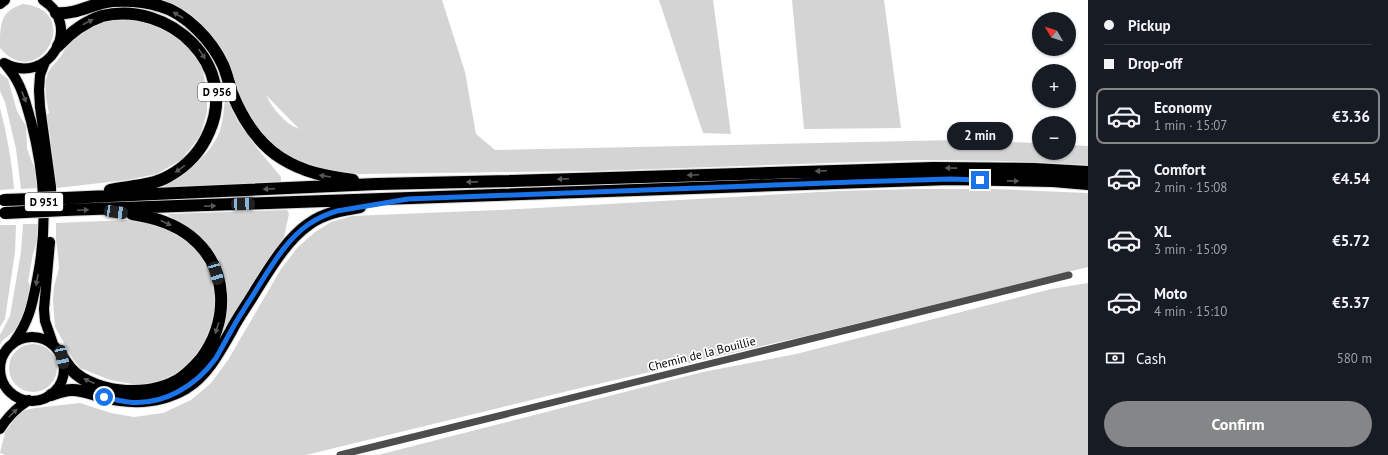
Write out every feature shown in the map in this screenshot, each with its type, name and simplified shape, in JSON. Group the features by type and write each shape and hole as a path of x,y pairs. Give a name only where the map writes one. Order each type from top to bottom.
{"highway":[{"name":"D 956","path":"49,4 73,12 112,1 139,0 162,6 196,27 209,42 222,64 232,94 242,115 252,131 275,154 298,167 316,174 378,184"},
{"name":"D 956","path":"58,46 70,33 86,22 103,16 122,13 153,17 170,23 184,33 195,44 205,58 217,90 217,106 213,125 205,141 193,157 182,168 168,177 150,183 65,204"},
{"name":"D 956","path":"2,213 65,204 378,184 933,168 1034,169 1088,172"},
{"name":"D 956","path":"101,209 950,179 1053,181 1088,184"},
{"name":"D 956","path":"50,395 72,390 117,400 139,402 165,398 187,387 208,368 216,357 271,267 300,231 327,214 337,211 408,199"},
{"name":"D 956","path":"2,200 65,204 156,218 191,237 203,249 211,261 216,273 222,298 222,310 215,335 197,363 176,381 150,390 120,390 106,388 78,376 71,370 62,357"}],"main road":[{"path":"0,4 5,0"},
{"path":"49,4 60,24 61,35 58,46"},
{"name":"D 951","path":"2,62 15,68 25,69 36,67 53,55 58,46"},
{"name":"D 951","path":"2,62 17,80 26,104 36,142 43,184 43,249 32,306 28,319 14,342 7,348 2,357 0,366 0,376 6,388 16,397 29,400"},
{"name":"D 951","path":"45,62 40,75 40,101 51,187 51,228 44,321 53,344 62,357"},
{"path":"14,342 33,336 53,344"},
{"path":"0,429 13,412 29,400 40,400 50,395 58,387 63,378 64,367 62,357"}],"street":[{"name":"Chemin de la Bouillie","path":"340,455 1069,275"}],"shaded area":[{"path":"152,0 442,0 465,72 476,134 495,150 955,140 1032,143 1032,160 1076,160 1076,145 1088,146 1088,165 1004,161 918,160 596,171 359,174 320,169 290,158 267,140 246,114 220,51","holes":["266,95 299,129 288,123 280,115"]},
{"path":"659,0 713,0 731,134 703,133"},
{"path":"792,0 884,0 901,128 804,129"},
{"path":"23,4 41,10 51,20 53,33 49,46 41,56 29,61 15,60 0,48 0,32 3,20 10,10"},
{"path":"124,17 144,19 184,40 196,56 203,71 207,94 207,112 200,136 182,159 157,174 127,180 57,188 46,115 49,113 46,78 51,68 73,38 78,34 97,24"},
{"path":"0,73 8,79 17,111 26,126 27,149 38,177 39,188 21,189 16,149 5,102 0,91"},
{"path":"225,96 238,122 281,177 281,182 165,188 164,184 179,176 199,161 215,141 218,136 224,113"},
{"path":"0,108 9,148 14,189 0,190"},
{"path":"992,189 1088,193 1088,267 306,455 5,455 0,453 5,432 21,411 80,403 111,413 134,417 163,413 191,400 211,383 228,360 281,269 298,247 315,232 331,222 352,216 519,209 838,191"},
{"path":"287,210 289,214 284,237 219,339 225,311 224,285 187,229 167,214"},
{"path":"128,220 152,222 171,230 194,245 207,265 215,285 216,307 211,326 201,350 180,371 160,381 138,385 110,380 80,368 73,359 55,327 53,300 54,286 59,268 56,223"},
{"path":"23,224 39,224 39,234 33,254 28,281 30,286 28,302 22,320 0,345 0,335 10,316 21,252"},
{"path":"0,225 16,225 15,252 5,319 0,327"},
{"path":"1088,283 1088,455 378,455 703,372 796,354 1051,289"},
{"path":"33,344 42,346 50,351 55,359 57,368 55,377 50,385 42,390 33,392 24,390 16,385 11,377 9,368 11,359 16,351 24,346"}],"route":[{"path":"104,397 129,402 139,402 165,398 187,387 208,368 216,357 271,267 286,247 300,231 309,224 327,214 337,211 408,199 853,182 950,179 980,180"}]}
